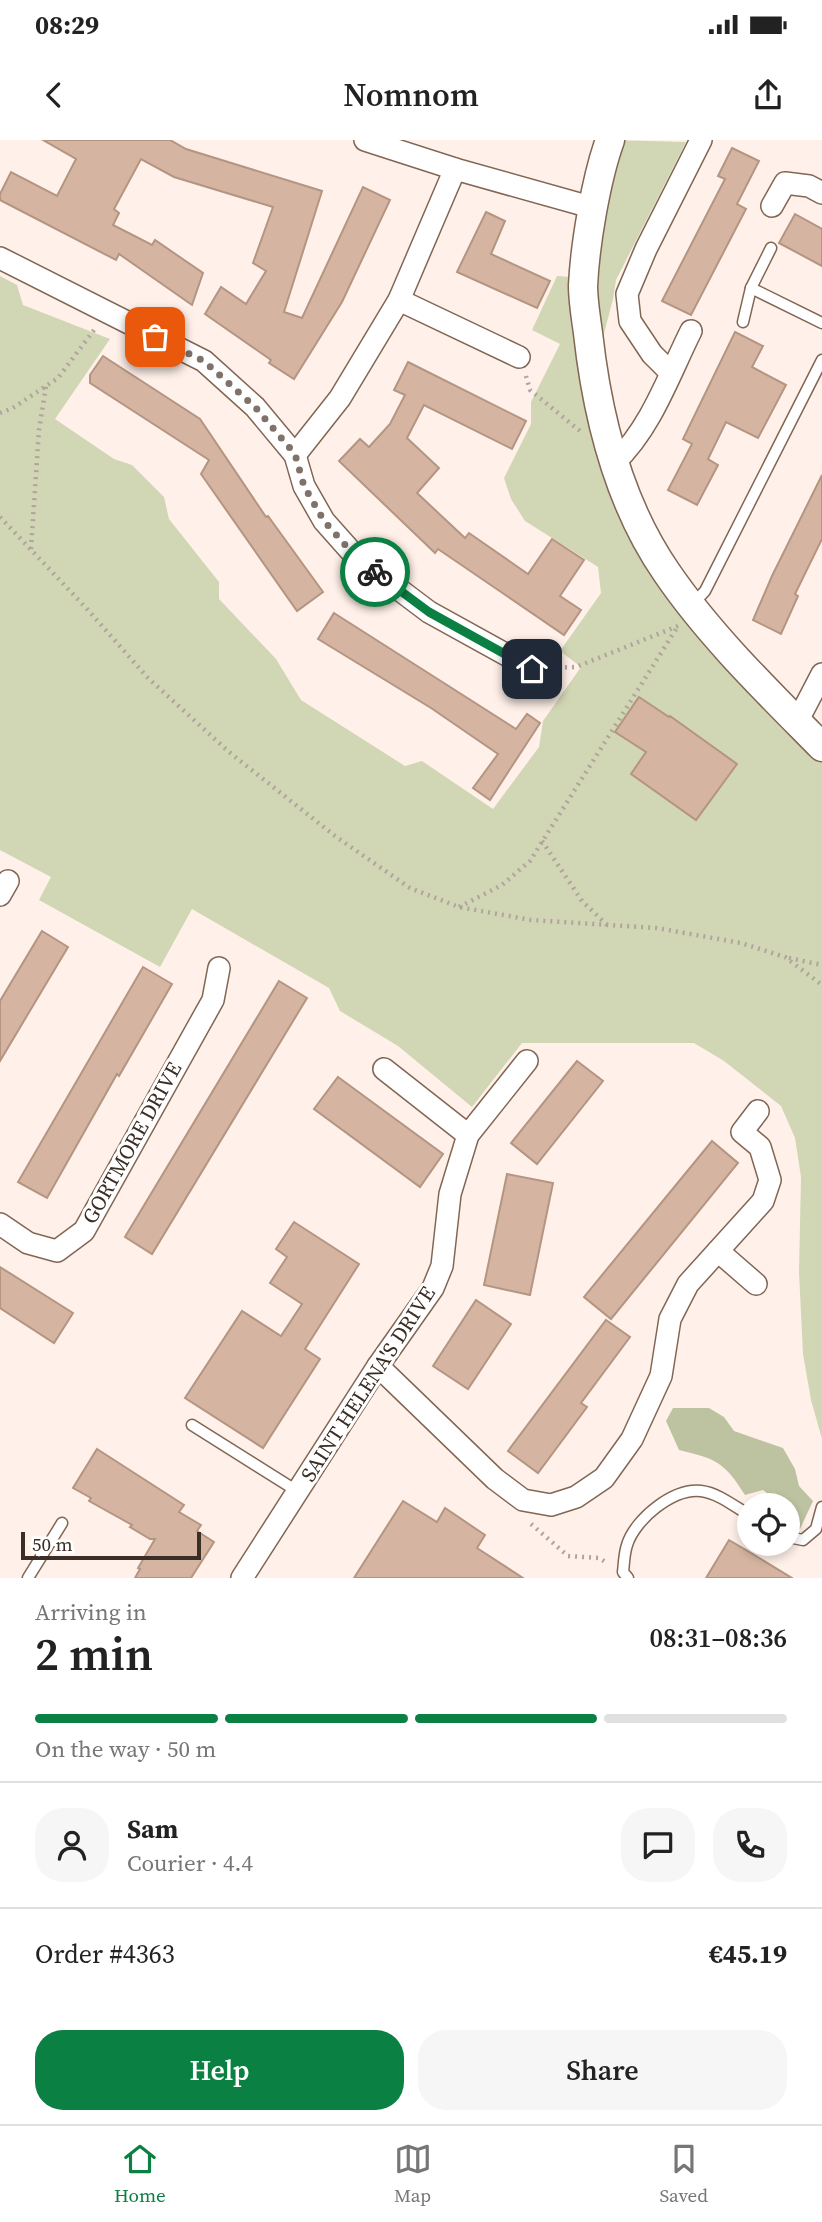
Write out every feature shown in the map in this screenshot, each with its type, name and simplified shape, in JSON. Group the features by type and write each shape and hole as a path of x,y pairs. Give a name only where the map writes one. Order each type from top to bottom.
{"street":[{"path":"365,140 455,169 594,208"},
{"path":"610,140 594,208 583,287 593,377 613,458 638,523 666,572 685,616 822,747"},
{"path":"670,373 652,354 630,321 627,294 646,249 701,140"},
{"path":"295,454 340,398 399,300 455,169"},
{"path":"772,206 785,183 809,186 822,192"},
{"path":"0,258 204,361 255,407 295,454 304,486 324,521 356,557 429,612 532,669"},
{"path":"399,300 519,357"},
{"path":"613,458 630,448 691,331"},
{"path":"797,722 822,674"},
{"name":"GORTMORE DRIVE","path":"0,1224 27,1243 57,1251 84,1231 213,1000 219,968"},
{"name":"SAINT HELENA'S DRIVE","path":"242,1578 378,1366 433,1288 442,1266 450,1194 468,1135 527,1061"},
{"path":"384,1069 468,1135"},
{"path":"378,1366 495,1479 523,1500 551,1505 576,1497 604,1478 632,1439 661,1376 670,1319 688,1283 763,1201 770,1180 760,1147 742,1132 758,1111"},
{"path":"718,1251 756,1284"}],"lane":[{"path":"743,322 751,288 771,248"},
{"path":"751,288 822,323"},
{"path":"685,616 705,591 822,360"},
{"path":"192,1425 298,1491"},
{"path":"626,1575 627,1545 642,1520 675,1494 701,1492 721,1498 737,1508"},
{"path":"800,1540 803,1541 816,1528 822,1507"},
{"path":"28,1578 62,1523"}],"path":[{"path":"0,414 58,378 107,313"},
{"path":"519,357 530,390 613,458"},
{"path":"31,550 38,430 46,386"},
{"path":"0,517 148,678 229,752 335,836 410,888 459,907 531,920 657,928 741,943 822,965"},
{"path":"532,669 576,667 685,616"},
{"path":"459,907 502,885 530,860 685,616"},
{"path":"542,841 582,901 607,925"},
{"path":"785,957 822,985"},
{"path":"514,1494 512,1507 566,1555 599,1558 626,1575"}],"green space":[{"path":"610,140 686,142 616,280 593,376 634,513 822,748 822,1439 811,1400 803,1354 799,1272 801,1177 795,1138 781,1106 724,1061 694,1043 522,1043 472,1107 398,1046 340,1011 329,988 192,909 160,967 39,900 51,877 0,850 0,276 17,285 23,305 110,339 55,419 114,459 132,465 164,497 169,519 219,582 219,599 276,659 301,700 405,766 422,761 493,809 539,747 543,721 581,667 560,651 601,593 598,567 525,521 511,499 504,478 531,424 531,402 560,344 532,330 557,276 584,278"},
{"path":"673,1408 709,1408 724,1417 734,1431 783,1448 795,1469 799,1486 813,1501 800,1529 800,1493 767,1493 763,1490 744,1493 731,1475 711,1459 679,1450 666,1421"}],"building":[{"path":"43,140 170,140 186,149 322,191 284,312 302,318 363,187 390,200 342,302 294,379 205,314 221,287 246,304 266,271 253,263 273,207 174,177 141,159 114,209 119,213 113,225 152,245 155,240 203,273 192,305 119,254 116,260 0,200 0,194 11,172 57,196 76,159"},
{"path":"732,148 759,161 737,204 746,209 691,315 662,301 725,179 718,176"},
{"path":"486,212 505,221 491,254 550,281 537,308 457,272"},
{"path":"795,214 822,229 822,266 779,243"},
{"path":"735,332 763,346 752,367 786,385 758,438 726,422 708,459 718,465 697,505 668,490 692,444 683,439"},
{"path":"103,356 200,419 266,517 268,516 323,592 297,611 201,474 209,460 90,383 90,375"},
{"path":"408,362 526,421 512,449 424,405 407,438 439,468 417,493 465,538 469,533 528,574 552,539 584,560 560,596 581,610 564,635 438,549 435,553 339,461 360,439 369,447 390,424 405,395 394,390"},
{"path":"822,475 822,539 795,594 798,596 781,634 753,620"},
{"path":"334,613 516,729 527,714 540,723 490,800 473,788 498,754 431,708 318,639"},
{"path":"639,697 737,764 696,820 631,774 646,752 615,732"},
{"path":"42,931 68,947 0,1061 0,1001"},
{"path":"143,967 172,984 47,1198 18,1182"},
{"path":"279,981 307,998 152,1254 125,1237"},
{"path":"577,1061 603,1081 537,1164 511,1143"},
{"path":"338,1077 443,1154 420,1187 314,1109"},
{"path":"712,1141 738,1163 611,1319 584,1297"},
{"path":"507,1174 553,1183 530,1295 484,1285"},
{"path":"294,1222 359,1264 305,1349 320,1359 263,1448 185,1398 242,1311 281,1336 302,1304 270,1283 287,1257 276,1249"},
{"path":"0,1267 73,1313 54,1343 0,1308"},
{"path":"476,1300 511,1324 468,1389 433,1366"},
{"path":"606,1320 630,1337 581,1403 587,1407 538,1473 508,1451"},
{"path":"97,1449 184,1505 179,1512 201,1525 197,1531 214,1542 191,1578 135,1578 155,1539 150,1539 130,1527 132,1525 89,1501 91,1498 73,1488"},
{"path":"403,1501 437,1522 445,1508 485,1535 477,1548 523,1578 354,1578"},
{"path":"729,1540 737,1545 737,1556 756,1556 792,1578 706,1578"}],"way so far":[{"path":"155,337 204,361 255,407 295,454 304,486 324,521 356,557 375,572"}],"route":[{"path":"375,572 429,612 532,669"}]}
